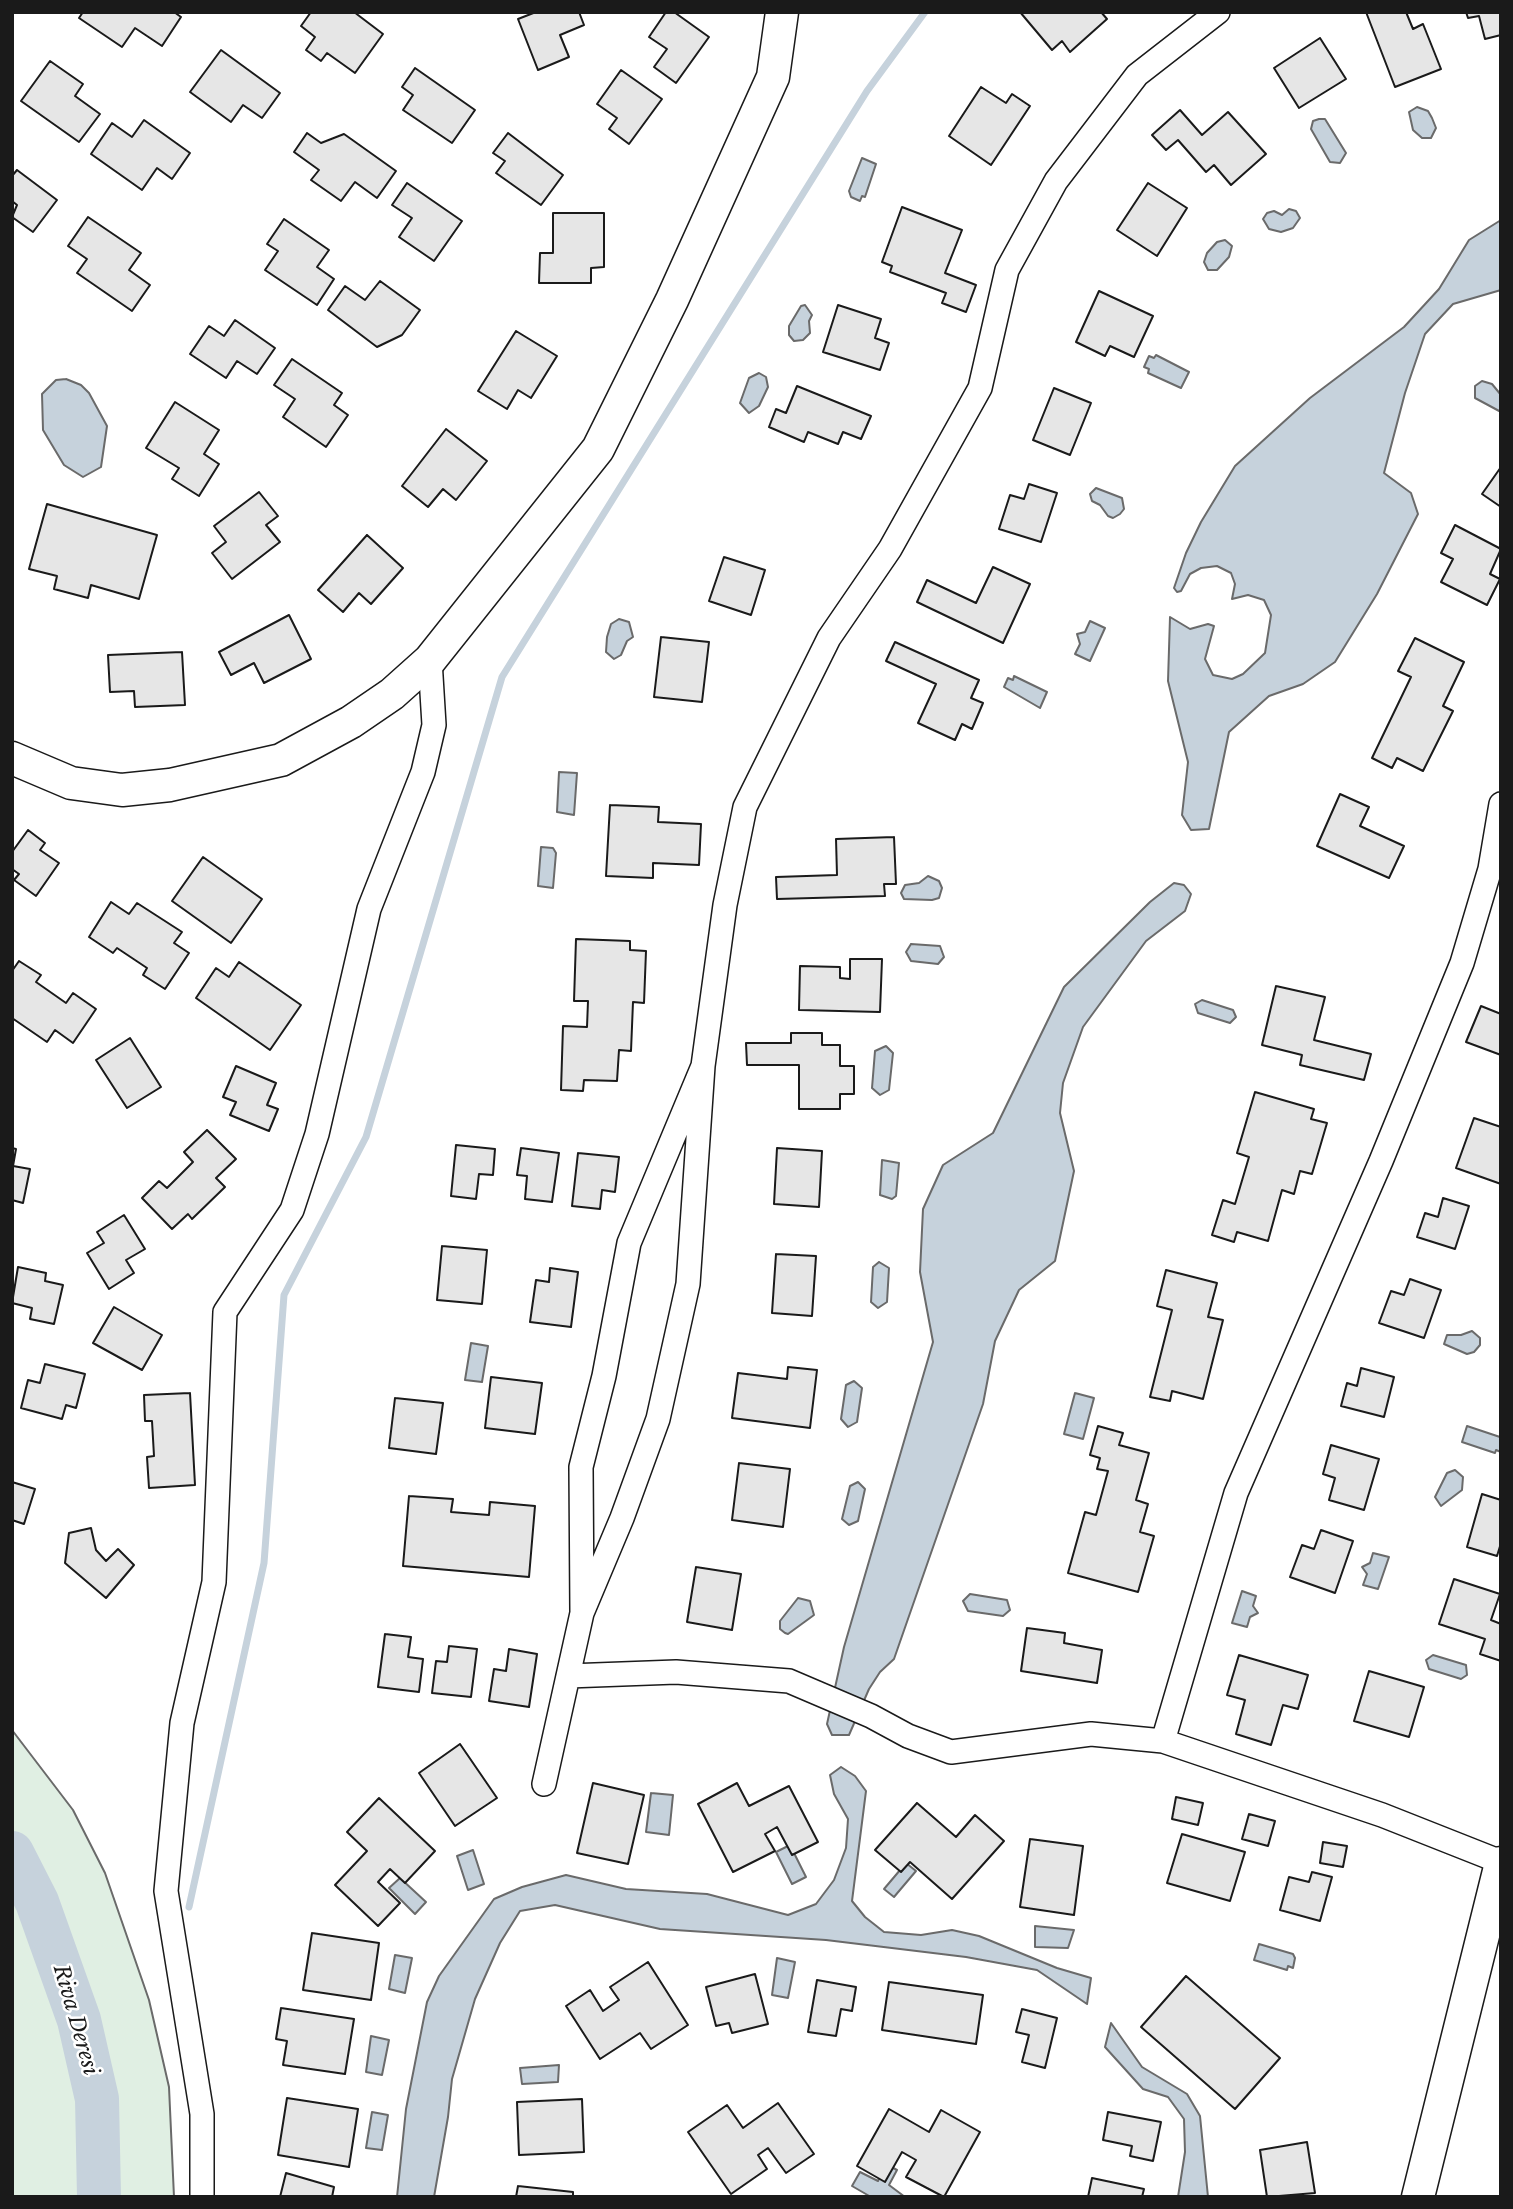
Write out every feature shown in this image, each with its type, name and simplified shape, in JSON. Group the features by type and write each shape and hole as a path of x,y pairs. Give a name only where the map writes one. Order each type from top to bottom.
{"street":[{"path":"12,758 71,783 122,790 170,786 281,761 351,722 392,694 430,660 598,449 672,300 773,77 782,12"},
{"path":"544,1784 582,1613 622,1518 658,1419 688,1284 703,1066 725,905 745,807 829,638 890,549 980,388 1007,270 1056,181 1137,75 1218,12"},
{"path":"202,2197 202,2114 166,1891 182,1723 214,1582 225,1312 292,1210 317,1134 369,909 423,772 434,725 430,660"},
{"path":"1163,1741 1236,1493 1381,1161 1462,963 1490,869 1501,804"},
{"path":"582,1613 580,1467 604,1376 629,1243 703,1066"},
{"path":"568,1676 676,1672 789,1681 871,1716 908,1736 951,1752 1091,1734 1163,1741 1382,1815 1501,1863 1418,2197"}],"green space":[{"name":"Riva Deresi","path":"12,1730 73,1810 105,1873 149,2000 169,2087 174,2197 12,2197"}],"shaded area":[{"path":"1417,107 1428,111 1432,118 1436,128 1431,138 1422,138 1413,130 1409,112"},
{"path":"1325,119 1346,153 1340,163 1330,162 1311,129 1313,121"},
{"path":"862,158 876,164 865,197 862,196 860,201 851,197 849,191"},
{"path":"1289,209 1296,211 1300,218 1293,228 1281,232 1269,229 1263,219 1267,213 1274,211 1282,215"},
{"path":"1501,220 1501,290 1453,304 1425,334 1405,393 1384,473 1411,493 1418,514 1377,594 1335,662 1303,684 1269,696 1229,732 1209,829 1191,830 1182,815 1188,762 1168,681 1170,617 1190,629 1208,624 1214,626 1205,659 1213,675 1232,679 1243,674 1265,653 1271,615 1264,600 1248,595 1232,599 1235,584 1231,573 1217,566 1201,568 1190,574 1181,591 1177,592 1174,588 1186,553 1201,522 1235,466 1310,398 1404,327 1439,289 1469,240"},
{"path":"1225,240 1232,246 1229,257 1217,270 1208,270 1204,262 1207,253 1217,242"},
{"path":"805,305 812,315 809,321 810,333 803,340 794,341 789,335 789,326 801,306"},
{"path":"1156,355 1189,372 1181,388 1148,373 1149,369 1144,367 1149,356 1154,358"},
{"path":"759,373 766,377 768,387 759,406 749,413 740,403 749,378"},
{"path":"66,379 81,385 89,393 107,426 101,467 83,477 64,465 43,430 42,394 56,380"},
{"path":"1482,381 1492,384 1501,395 1501,412 1475,398 1475,386"},
{"path":"1096,488 1122,498 1124,509 1120,514 1113,518 1108,516 1100,505 1092,501 1090,494"},
{"path":"619,619 629,622 633,637 627,641 621,655 614,659 606,652 607,637 611,624"},
{"path":"1090,621 1105,628 1090,661 1075,654 1080,644 1077,634 1085,632"},
{"path":"1014,676 1047,692 1040,708 1004,687 1008,678 1013,680"},
{"path":"559,772 577,773 574,815 557,812"},
{"path":"541,847 553,848 556,853 553,888 538,886"},
{"path":"928,876 939,881 942,888 939,898 904,899 901,893 905,885 919,883"},
{"path":"1174,883 1184,885 1191,894 1185,911 1146,941 1083,1027 1063,1083 1060,1113 1074,1171 1055,1261 1019,1290 995,1341 983,1404 894,1659 880,1672 869,1689 849,1735 832,1735 827,1724 844,1647 933,1342 920,1272 923,1209 943,1165 993,1133 1064,987 1150,902"},
{"path":"911,944 940,946 944,957 938,964 911,961 906,952"},
{"path":"1202,1000 1233,1010 1236,1017 1230,1023 1198,1013 1195,1004"},
{"path":"886,1046 893,1053 889,1090 880,1095 872,1088 875,1051"},
{"path":"882,1160 899,1163 896,1196 892,1199 880,1195"},
{"path":"879,1262 889,1268 887,1302 878,1308 871,1302 873,1267"},
{"path":"1472,1331 1480,1338 1480,1345 1474,1352 1467,1354 1444,1344 1447,1335 1461,1335"},
{"path":"471,1343 488,1346 482,1382 465,1380"},
{"path":"854,1381 862,1388 857,1422 848,1427 841,1419 846,1385"},
{"path":"1075,1393 1094,1398 1083,1439 1064,1434"},
{"path":"1467,1426 1500,1437 1501,1452 1496,1450 1495,1453 1462,1442"},
{"path":"1455,1470 1463,1477 1462,1490 1441,1506 1435,1497 1447,1473"},
{"path":"858,1482 865,1489 858,1521 849,1525 842,1519 850,1486"},
{"path":"1373,1553 1389,1557 1378,1589 1363,1585 1367,1574 1362,1567 1370,1563"},
{"path":"1242,1591 1256,1596 1253,1606 1258,1613 1250,1617 1247,1627 1232,1623"},
{"path":"970,1594 1007,1600 1010,1610 1003,1616 968,1611 963,1601"},
{"path":"798,1598 810,1601 814,1615 788,1634 780,1629 780,1621"},
{"path":"1433,1655 1466,1665 1467,1675 1461,1679 1429,1669 1426,1660"},
{"path":"841,1767 855,1776 866,1791 852,1901 865,1917 884,1932 921,1935 952,1930 979,1936 1057,1968 1091,1978 1087,2004 1037,1970 966,1957 826,1940 660,1929 555,1905 520,1911 500,1943 475,1999 452,2079 434,2197 397,2197 406,2109 427,2002 439,1976 494,1899 522,1887 566,1875 626,1889 707,1894 788,1915 816,1904 834,1880 846,1848 848,1819 834,1794 830,1775"},
{"path":"651,1793 673,1795 669,1835 646,1832"},
{"path":"790,1845 806,1877 792,1884 776,1852"},
{"path":"473,1850 484,1884 468,1890 457,1856"},
{"path":"906,1863 916,1871 894,1897 884,1889"},
{"path":"400,1878 426,1902 415,1914 389,1888"},
{"path":"1035,1926 1074,1930 1068,1948 1035,1947"},
{"path":"1259,1944 1293,1954 1293,1968 1288,1966 1287,1970 1254,1960"},
{"path":"395,1955 412,1958 405,1993 389,1989"},
{"path":"777,1958 795,1962 788,1998 772,1995"},
{"path":"1111,2023 1142,2067 1187,2094 1200,2116 1208,2197 1178,2197 1185,2152 1184,2119 1168,2097 1143,2089 1105,2047"},
{"path":"371,2036 389,2040 382,2075 366,2072"},
{"path":"559,2065 558,2082 522,2084 520,2068"},
{"path":"372,2112 388,2115 382,2150 366,2148"},
{"path":"886,2164 897,2170 889,2185 905,2197 871,2197 852,2186 860,2172 878,2181"}],"building":[{"path":"83,12 174,12 181,17 162,46 135,28 122,47 79,18"},
{"path":"311,12 354,12 383,34 355,73 327,53 321,61 306,50 315,37 301,26"},
{"path":"536,12 579,12 584,25 560,35 569,57 538,70 518,19"},
{"path":"666,12 674,12 709,37 676,83 654,67 667,49 649,37"},
{"path":"1020,12 1101,12 1107,19 1070,52 1062,41 1052,50"},
{"path":"1366,12 1406,12 1413,29 1423,24 1441,69 1395,87"},
{"path":"1466,12 1501,12 1501,35 1485,39 1479,16 1468,18"},
{"path":"1320,38 1346,79 1299,108 1274,68"},
{"path":"221,50 280,93 262,118 243,105 231,122 190,92"},
{"path":"50,61 83,84 75,96 100,114 79,142 21,101"},
{"path":"415,68 475,110 452,143 403,110 413,95 402,87"},
{"path":"621,70 662,99 629,144 609,129 617,118 597,104"},
{"path":"981,87 1006,103 1012,94 1030,106 991,165 949,136"},
{"path":"1180,110 1202,135 1228,112 1266,154 1231,185 1214,165 1206,172 1178,140 1166,150 1152,135"},
{"path":"144,120 190,153 172,179 157,168 142,190 91,154 112,123 132,137"},
{"path":"307,133 321,143 344,134 396,171 377,198 355,182 341,201 311,180 319,170 294,152"},
{"path":"508,133 563,175 541,205 496,173 505,161 493,153"},
{"path":"17,170 57,200 33,232 12,217 17,205 12,201 12,176"},
{"path":"407,183 462,221 434,261 399,237 412,218 392,205"},
{"path":"1148,183 1187,208 1157,256 1117,230"},
{"path":"902,207 962,230 945,273 976,285 966,312 942,303 946,293 890,272 892,266 882,262"},
{"path":"553,213 604,213 604,267 591,268 591,283 539,283 540,253 553,253"},
{"path":"88,217 141,253 129,270 150,285 132,311 77,273 87,259 68,246"},
{"path":"284,219 329,250 317,267 334,279 317,305 265,270 278,251 267,244"},
{"path":"380,281 420,310 402,335 377,347 328,310 345,286 365,300"},
{"path":"1099,291 1153,316 1134,357 1110,346 1105,356 1076,342"},
{"path":"838,305 881,319 875,338 889,343 880,370 823,352"},
{"path":"235,320 275,348 257,374 237,361 226,378 190,354 209,326 224,336"},
{"path":"516,331 557,356 531,398 518,390 507,409 478,391"},
{"path":"292,359 342,393 334,405 348,415 326,447 283,417 295,399 274,385"},
{"path":"797,386 871,416 861,439 843,432 838,444 808,432 804,442 769,427 776,409 786,413"},
{"path":"1054,388 1091,403 1070,455 1033,440"},
{"path":"175,402 219,430 204,454 219,464 199,496 172,479 179,468 146,448"},
{"path":"446,429 487,461 456,500 443,489 428,507 402,486"},
{"path":"1501,467 1501,507 1482,494"},
{"path":"1029,484 1057,493 1041,542 999,529 1010,495 1024,499"},
{"path":"259,492 278,516 266,525 280,542 232,579 212,553 226,542 214,526"},
{"path":"47,504 157,535 139,599 91,585 88,598 54,589 57,576 29,569"},
{"path":"1455,525 1501,549 1490,574 1500,579 1487,605 1441,582 1453,559 1441,553"},
{"path":"367,535 403,568 371,604 359,593 343,612 318,590"},
{"path":"724,557 765,570 751,615 709,601"},
{"path":"993,567 1030,584 1003,643 917,602 927,580 976,603"},
{"path":"289,615 311,659 264,683 254,663 231,675 219,652"},
{"path":"661,637 709,642 702,702 654,697"},
{"path":"1415,638 1464,662 1443,706 1453,711 1423,771 1397,758 1392,768 1372,758 1411,677 1398,671"},
{"path":"895,642 979,680 971,698 983,703 972,729 962,724 955,740 918,723 936,684 886,661"},
{"path":"182,652 185,705 135,707 134,691 110,692 108,655"},
{"path":"1340,794 1369,807 1360,826 1404,846 1389,878 1317,846"},
{"path":"610,805 659,807 658,822 701,824 699,865 653,863 653,878 606,876"},
{"path":"28,830 45,843 40,850 59,863 36,896 14,880 19,874 12,869 12,852"},
{"path":"894,837 896,884 884,884 885,896 777,899 776,877 837,875 836,839"},
{"path":"203,857 262,899 231,943 172,901"},
{"path":"111,902 129,914 137,903 182,932 174,943 189,953 165,989 143,975 147,968 117,948 113,953 89,937"},
{"path":"576,939 630,941 630,950 646,951 644,1003 633,1002 631,1051 619,1050 617,1081 584,1080 583,1091 561,1090 563,1026 587,1027 588,1001 574,1001"},
{"path":"850,959 882,959 880,1012 799,1010 800,966 840,967 840,978 850,979"},
{"path":"19,961 41,975 36,982 66,1003 73,993 96,1009 73,1043 55,1030 47,1042 12,1018 12,971"},
{"path":"239,962 301,1005 270,1050 196,998 216,968 229,977"},
{"path":"1276,986 1325,997 1314,1040 1371,1054 1364,1080 1300,1065 1302,1055 1262,1045"},
{"path":"1481,1006 1501,1014 1501,1055 1466,1042"},
{"path":"791,1033 822,1033 822,1045 840,1045 840,1066 854,1066 854,1094 840,1094 840,1109 799,1109 799,1065 747,1065 746,1043 791,1043"},
{"path":"130,1038 161,1087 127,1108 96,1060"},
{"path":"236,1066 276,1083 267,1105 278,1109 269,1131 230,1115 236,1102 223,1097"},
{"path":"1255,1092 1314,1109 1311,1119 1327,1123 1312,1174 1300,1171 1294,1194 1282,1190 1268,1241 1237,1232 1234,1242 1212,1235 1223,1200 1235,1204 1249,1157 1237,1153"},
{"path":"1474,1118 1501,1127 1501,1184 1456,1168"},
{"path":"207,1130 236,1159 216,1178 225,1187 192,1219 188,1214 172,1229 142,1198 159,1181 167,1188 193,1162 184,1152"},
{"path":"456,1145 495,1149 493,1175 479,1174 476,1199 451,1196"},
{"path":"12,1148 16,1149 13,1166 30,1169 23,1203 12,1200"},
{"path":"521,1148 559,1153 552,1202 525,1199 527,1176 517,1175"},
{"path":"777,1148 822,1151 819,1207 774,1204"},
{"path":"578,1153 619,1157 615,1192 602,1190 600,1209 572,1206"},
{"path":"1443,1198 1469,1206 1455,1249 1417,1237 1425,1213 1438,1217"},
{"path":"124,1215 145,1249 126,1260 134,1273 109,1289 87,1253 104,1243 97,1232"},
{"path":"442,1246 487,1250 482,1304 437,1300"},
{"path":"776,1254 816,1256 812,1316 772,1313"},
{"path":"18,1267 46,1273 45,1281 63,1285 54,1324 30,1319 32,1308 12,1303"},
{"path":"550,1268 578,1272 571,1327 530,1322 536,1280 549,1282"},
{"path":"1166,1270 1217,1283 1208,1317 1223,1320 1203,1399 1172,1391 1170,1401 1150,1397 1172,1310 1157,1306"},
{"path":"1410,1279 1441,1290 1424,1338 1379,1323 1391,1291 1404,1295"},
{"path":"114,1307 162,1335 142,1370 93,1343"},
{"path":"45,1364 85,1374 76,1408 66,1405 62,1419 21,1408 28,1380 40,1383"},
{"path":"788,1367 817,1370 810,1428 732,1418 738,1373 787,1379"},
{"path":"1361,1368 1394,1377 1384,1417 1341,1406 1347,1383 1357,1386"},
{"path":"491,1377 542,1383 535,1434 485,1428"},
{"path":"190,1393 195,1485 149,1488 147,1457 154,1456 152,1421 145,1421 144,1395"},
{"path":"395,1398 443,1403 436,1454 389,1448"},
{"path":"1098,1426 1123,1433 1119,1445 1149,1453 1136,1500 1148,1504 1140,1532 1154,1536 1138,1592 1068,1573 1085,1512 1096,1515 1108,1471 1097,1469 1100,1458 1090,1455"},
{"path":"1331,1445 1379,1459 1364,1510 1329,1500 1335,1478 1323,1474"},
{"path":"739,1463 790,1469 783,1527 732,1520"},
{"path":"12,1482 35,1489 24,1524 12,1520"},
{"path":"1482,1494 1501,1500 1501,1543 1497,1556 1467,1547"},
{"path":"409,1496 453,1499 451,1512 489,1515 490,1502 535,1506 529,1577 403,1566"},
{"path":"91,1528 96,1550 106,1561 118,1549 134,1565 106,1598 65,1563 69,1533"},
{"path":"1321,1530 1353,1541 1335,1593 1290,1577 1302,1545 1314,1549"},
{"path":"696,1567 741,1574 732,1630 687,1622"},
{"path":"1454,1579 1500,1594 1491,1620 1501,1624 1501,1661 1480,1654 1485,1639 1439,1624"},
{"path":"1027,1628 1065,1633 1064,1643 1102,1650 1097,1683 1021,1671"},
{"path":"385,1634 411,1637 408,1657 423,1659 419,1692 378,1687"},
{"path":"449,1646 477,1649 471,1697 432,1693 436,1661 447,1662"},
{"path":"509,1649 537,1654 529,1707 489,1701 494,1669 506,1671"},
{"path":"1239,1655 1308,1675 1298,1709 1283,1705 1271,1745 1236,1734 1245,1700 1227,1695"},
{"path":"1369,1671 1424,1687 1409,1737 1354,1721"},
{"path":"460,1744 497,1798 455,1826 419,1773"},
{"path":"593,1783 644,1795 628,1864 577,1853"},
{"path":"737,1783 749,1806 789,1786 818,1842 792,1855 777,1827 765,1834 775,1851 733,1872 698,1804"},
{"path":"1176,1797 1203,1803 1198,1825 1172,1819"},
{"path":"379,1798 435,1851 405,1883 390,1869 378,1882 400,1903 378,1926 335,1885 367,1851 347,1832"},
{"path":"917,1803 956,1837 975,1815 1004,1841 952,1899 910,1862 901,1872 875,1850"},
{"path":"1249,1814 1275,1821 1268,1846 1242,1839"},
{"path":"1182,1834 1245,1852 1230,1901 1167,1883"},
{"path":"1030,1839 1083,1846 1074,1915 1020,1907"},
{"path":"1323,1842 1347,1846 1343,1867 1320,1863"},
{"path":"1312,1872 1332,1877 1320,1921 1280,1910 1289,1877 1309,1882"},
{"path":"312,1933 379,1943 371,2000 303,1990"},
{"path":"648,1962 688,2025 651,2049 640,2033 600,2059 566,2006 590,1990 603,2011 619,2000 610,1987"},
{"path":"755,1974 768,2024 732,2033 729,2023 716,2026 706,1987"},
{"path":"1186,1976 1280,2058 1235,2109 1141,2027"},
{"path":"817,1980 856,1987 852,2011 841,2009 836,2036 808,2032"},
{"path":"889,1982 983,1995 976,2044 882,2030"},
{"path":"281,2008 354,2019 345,2074 283,2065 287,2041 276,2039"},
{"path":"1022,2009 1057,2018 1045,2068 1022,2062 1029,2035 1016,2032"},
{"path":"287,2098 358,2109 349,2167 278,2155"},
{"path":"582,2099 584,2152 519,2155 517,2102"},
{"path":"778,2103 814,2154 786,2173 768,2148 758,2155 767,2169 731,2194 688,2132 727,2105 743,2128"},
{"path":"889,2109 929,2132 941,2110 980,2132 944,2197 906,2177 916,2160 902,2152 885,2182 857,2166"},
{"path":"1108,2112 1161,2122 1153,2161 1130,2156 1132,2146 1103,2140"},
{"path":"1307,2142 1315,2193 1267,2197 1260,2150"},
{"path":"286,2173 334,2187 332,2197 280,2197"},
{"path":"1092,2178 1144,2189 1142,2197 1088,2197"},
{"path":"518,2186 573,2192 573,2197 516,2197"}],"waterway":[{"path":"189,1907 264,1563 284,1295 366,1137 502,677 867,91 925,12"},
{"name":"Riva Deresi","path":"12,1853 37,1902 79,2020 97,2099 99,2197"}]}
